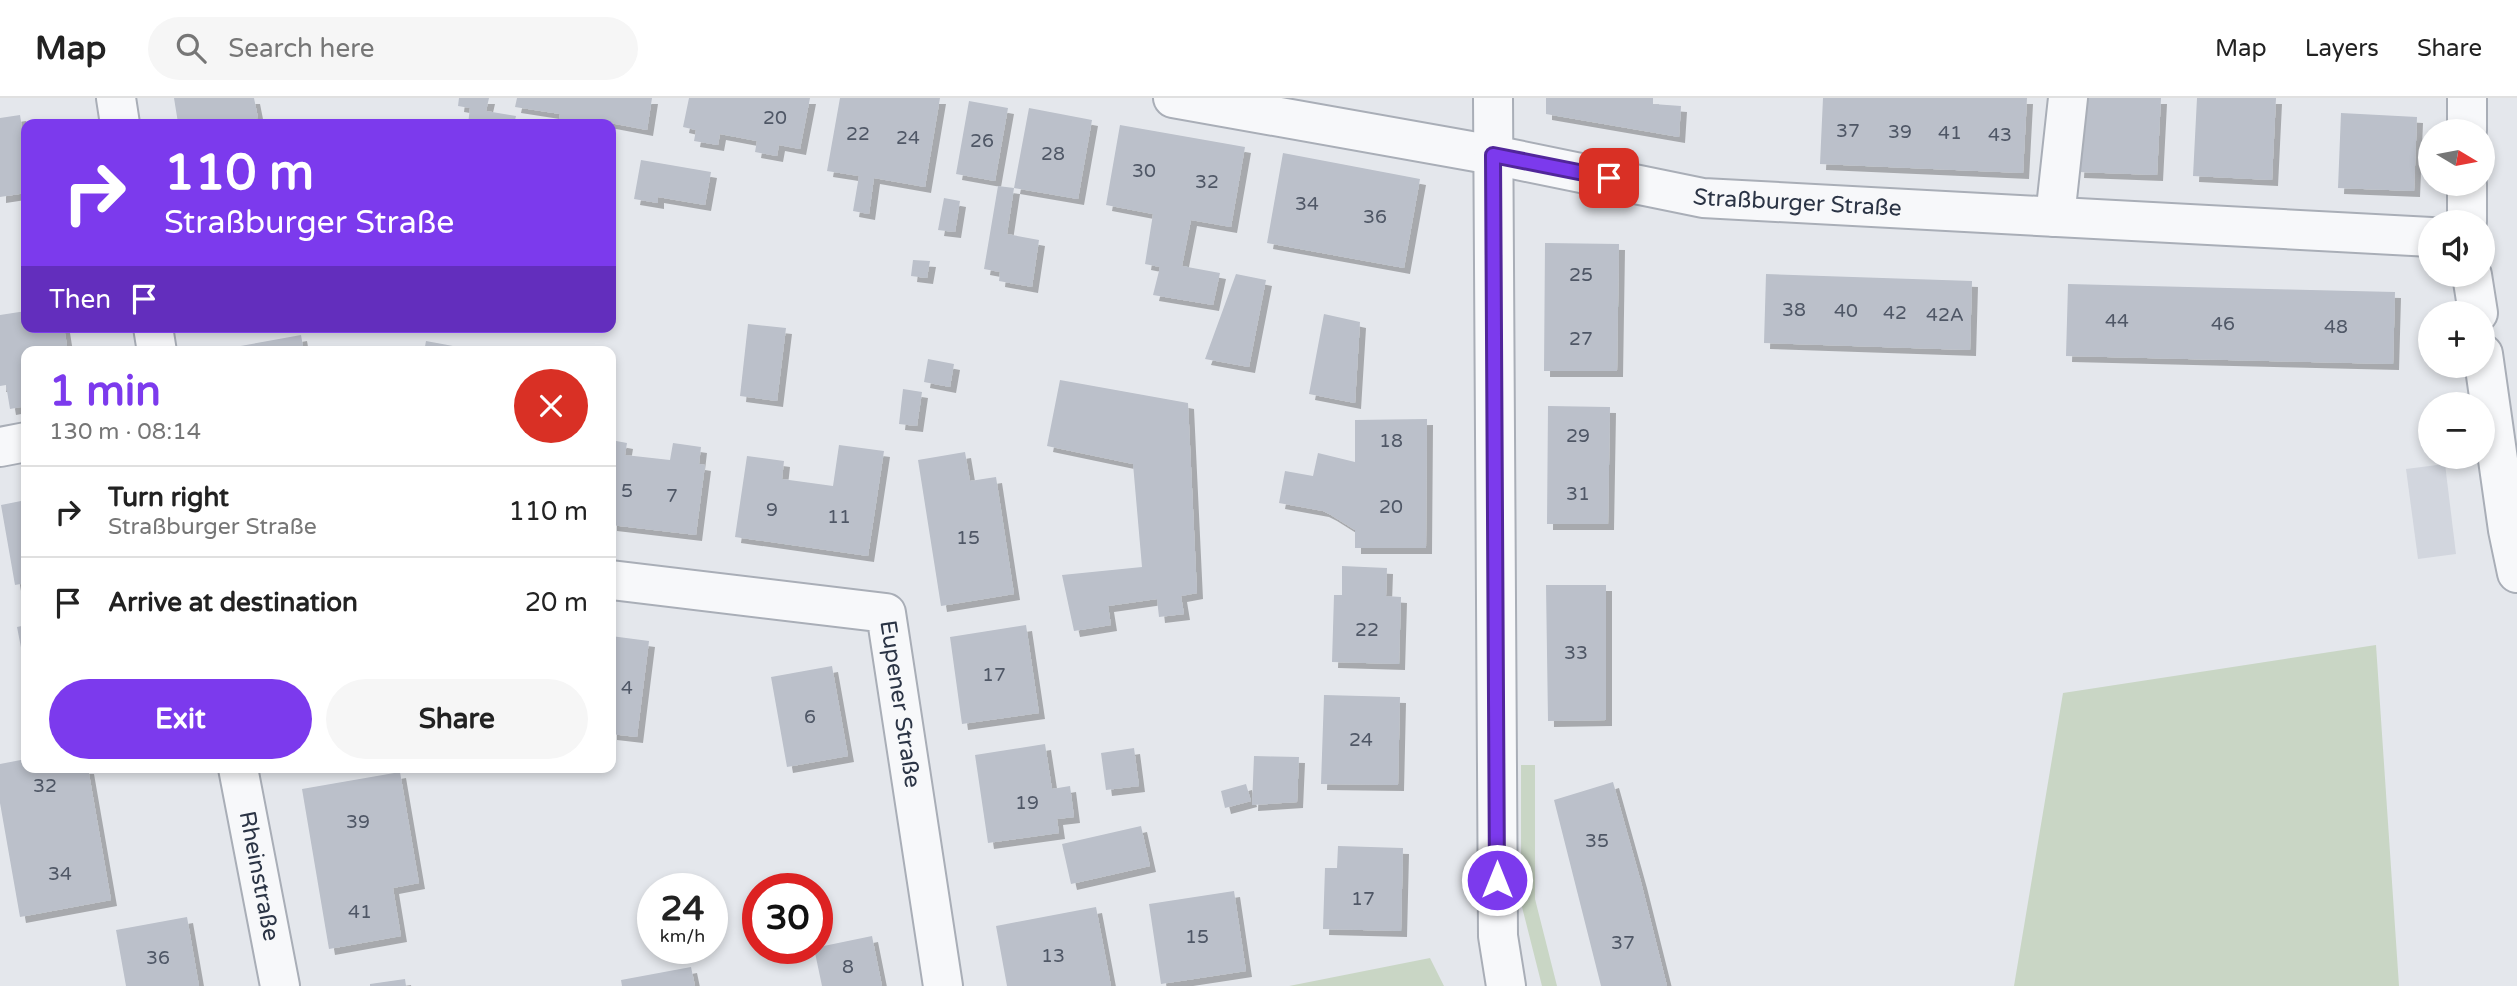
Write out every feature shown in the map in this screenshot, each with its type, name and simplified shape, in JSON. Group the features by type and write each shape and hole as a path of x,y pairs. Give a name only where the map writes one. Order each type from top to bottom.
{"street":[{"path":"116,98 119,119"},
{"name":"Straßburger Straße","path":"1173,98 1493,155 1703,198 2418,236"},
{"path":"1493,98 1498,936 1496,984"},
{"path":"2055,217 2068,98"},
{"path":"2467,98 2467,119"},
{"path":"2486,378 2508,530 2517,573"},
{"path":"0,447 21,443"},
{"name":"Eupener Straße","path":"616,581 886,613 943,986"},
{"name":"Rheinstraße","path":"239,773 279,986"}],"shaded area":[{"path":"2406,469 2446,469 2456,554 2418,559"}],"green space":[{"path":"2376,645 2399,986 2014,986 2063,693"},
{"path":"1521,765 1535,765 1535,899 1557,986 1542,986 1521,903"},
{"path":"1430,958 1444,986 1289,986"}],"building":[{"path":"174,98 254,98 258,118 252,119 177,119"},
{"path":"459,98 489,98 486,111 516,116 515,119 469,119 470,108 458,106"},
{"path":"517,98 652,98 647,130 616,124 616,119 559,119 560,114 515,107"},
{"path":"689,98 810,98 800,149 779,145 777,156 755,152 757,141 720,134 718,145 694,141 696,130 683,127"},
{"path":"840,98 940,98 925,187 874,178 869,214 853,211 859,176 827,171"},
{"path":"1546,98 1653,98 1653,104 1681,106 1679,137 1546,114"},
{"path":"1823,98 2027,98 2023,173 1820,164"},
{"path":"2082,98 2161,98 2157,175 2078,172"},
{"path":"2197,98 2276,98 2272,180 2193,176"},
{"path":"969,101 1008,108 995,181 956,174"},
{"path":"1029,108 1092,120 1078,199 1014,188"},
{"path":"2341,113 2417,117 2414,191 2338,188"},
{"path":"20,115 21,194 0,197 0,118"},
{"path":"1120,125 1245,147 1231,227 1191,220 1182,266 1220,273 1213,305 1153,295 1160,267 1145,264 1153,214 1106,205"},
{"path":"1283,153 1420,179 1404,268 1267,243"},
{"path":"641,160 711,172 705,205 658,197 658,203 634,199"},
{"path":"998,186 1014,188 1007,234 1039,240 1032,287 999,281 1000,272 984,269"},
{"path":"944,198 960,201 955,232 938,230"},
{"path":"1545,243 1619,244 1617,371 1544,371"},
{"path":"913,260 930,261 927,278 911,276"},
{"path":"1236,274 1266,280 1249,367 1205,359"},
{"path":"1766,274 1972,281 1970,350 1764,343"},
{"path":"2068,284 2395,292 2393,364 2066,356"},
{"path":"21,312 21,333 65,333 67,346 21,346 21,407 10,409 6,385 0,386 0,315"},
{"path":"1324,314 1360,322 1355,403 1309,394"},
{"path":"748,324 786,328 777,401 740,396"},
{"path":"301,335 303,346 240,346"},
{"path":"426,341 453,346 425,346"},
{"path":"928,359 954,364 950,387 924,382"},
{"path":"1060,380 1188,403 1197,593 1181,596 1184,614 1159,617 1157,599 1108,606 1111,625 1074,631 1062,575 1142,567 1133,464 1047,446"},
{"path":"903,389 922,392 917,426 899,424"},
{"path":"1548,406 1610,407 1608,524 1547,524"},
{"path":"1427,419 1426,548 1355,548 1355,530 1331,515 1279,503 1285,471 1313,476 1318,453 1355,462 1355,420"},
{"path":"616,441 627,443 625,455 670,460 673,443 701,447 699,464 705,465 696,535 616,526"},
{"path":"839,445 884,451 868,556 735,537 747,456 784,461 782,479 833,486"},
{"path":"965,452 970,481 996,477 1014,594 941,606 918,460"},
{"path":"21,501 21,584 15,585 1,505"},
{"path":"1342,566 1387,568 1386,596 1401,597 1399,664 1332,662 1334,595 1342,595"},
{"path":"1546,585 1606,585 1606,720 1548,721"},
{"path":"1026,625 1039,713 962,724 950,637"},
{"path":"21,626 21,648 17,627"},
{"path":"616,637 649,641 637,737 616,735"},
{"path":"832,666 848,756 787,767 771,677"},
{"path":"1324,695 1400,697 1398,785 1321,784"},
{"path":"1045,744 1052,789 1070,786 1074,817 1057,819 1059,833 988,843 975,755"},
{"path":"1134,748 1139,786 1106,790 1101,753"},
{"path":"1254,756 1299,757 1297,802 1252,805"},
{"path":"21,760 21,773 89,773 111,900 20,917 0,803 0,764"},
{"path":"400,773 419,883 393,888 401,936 329,949 302,789"},
{"path":"1613,782 1667,986 1601,986 1554,800"},
{"path":"1246,784 1251,801 1225,808 1221,791"},
{"path":"1141,826 1150,866 1071,884 1062,844"},
{"path":"1338,846 1403,848 1401,931 1323,929 1325,868 1337,868"},
{"path":"1234,891 1246,971 1161,984 1149,904"},
{"path":"1096,907 1111,986 1007,986 996,926"},
{"path":"187,917 199,986 126,986 116,930"},
{"path":"872,936 882,986 822,986 817,964 833,964 833,944"},
{"path":"691,967 695,986 622,986 621,980"},
{"path":"405,979 406,986 370,986 370,984"}],"route":[{"path":"1497,880 1493,155 1609,178"}]}
